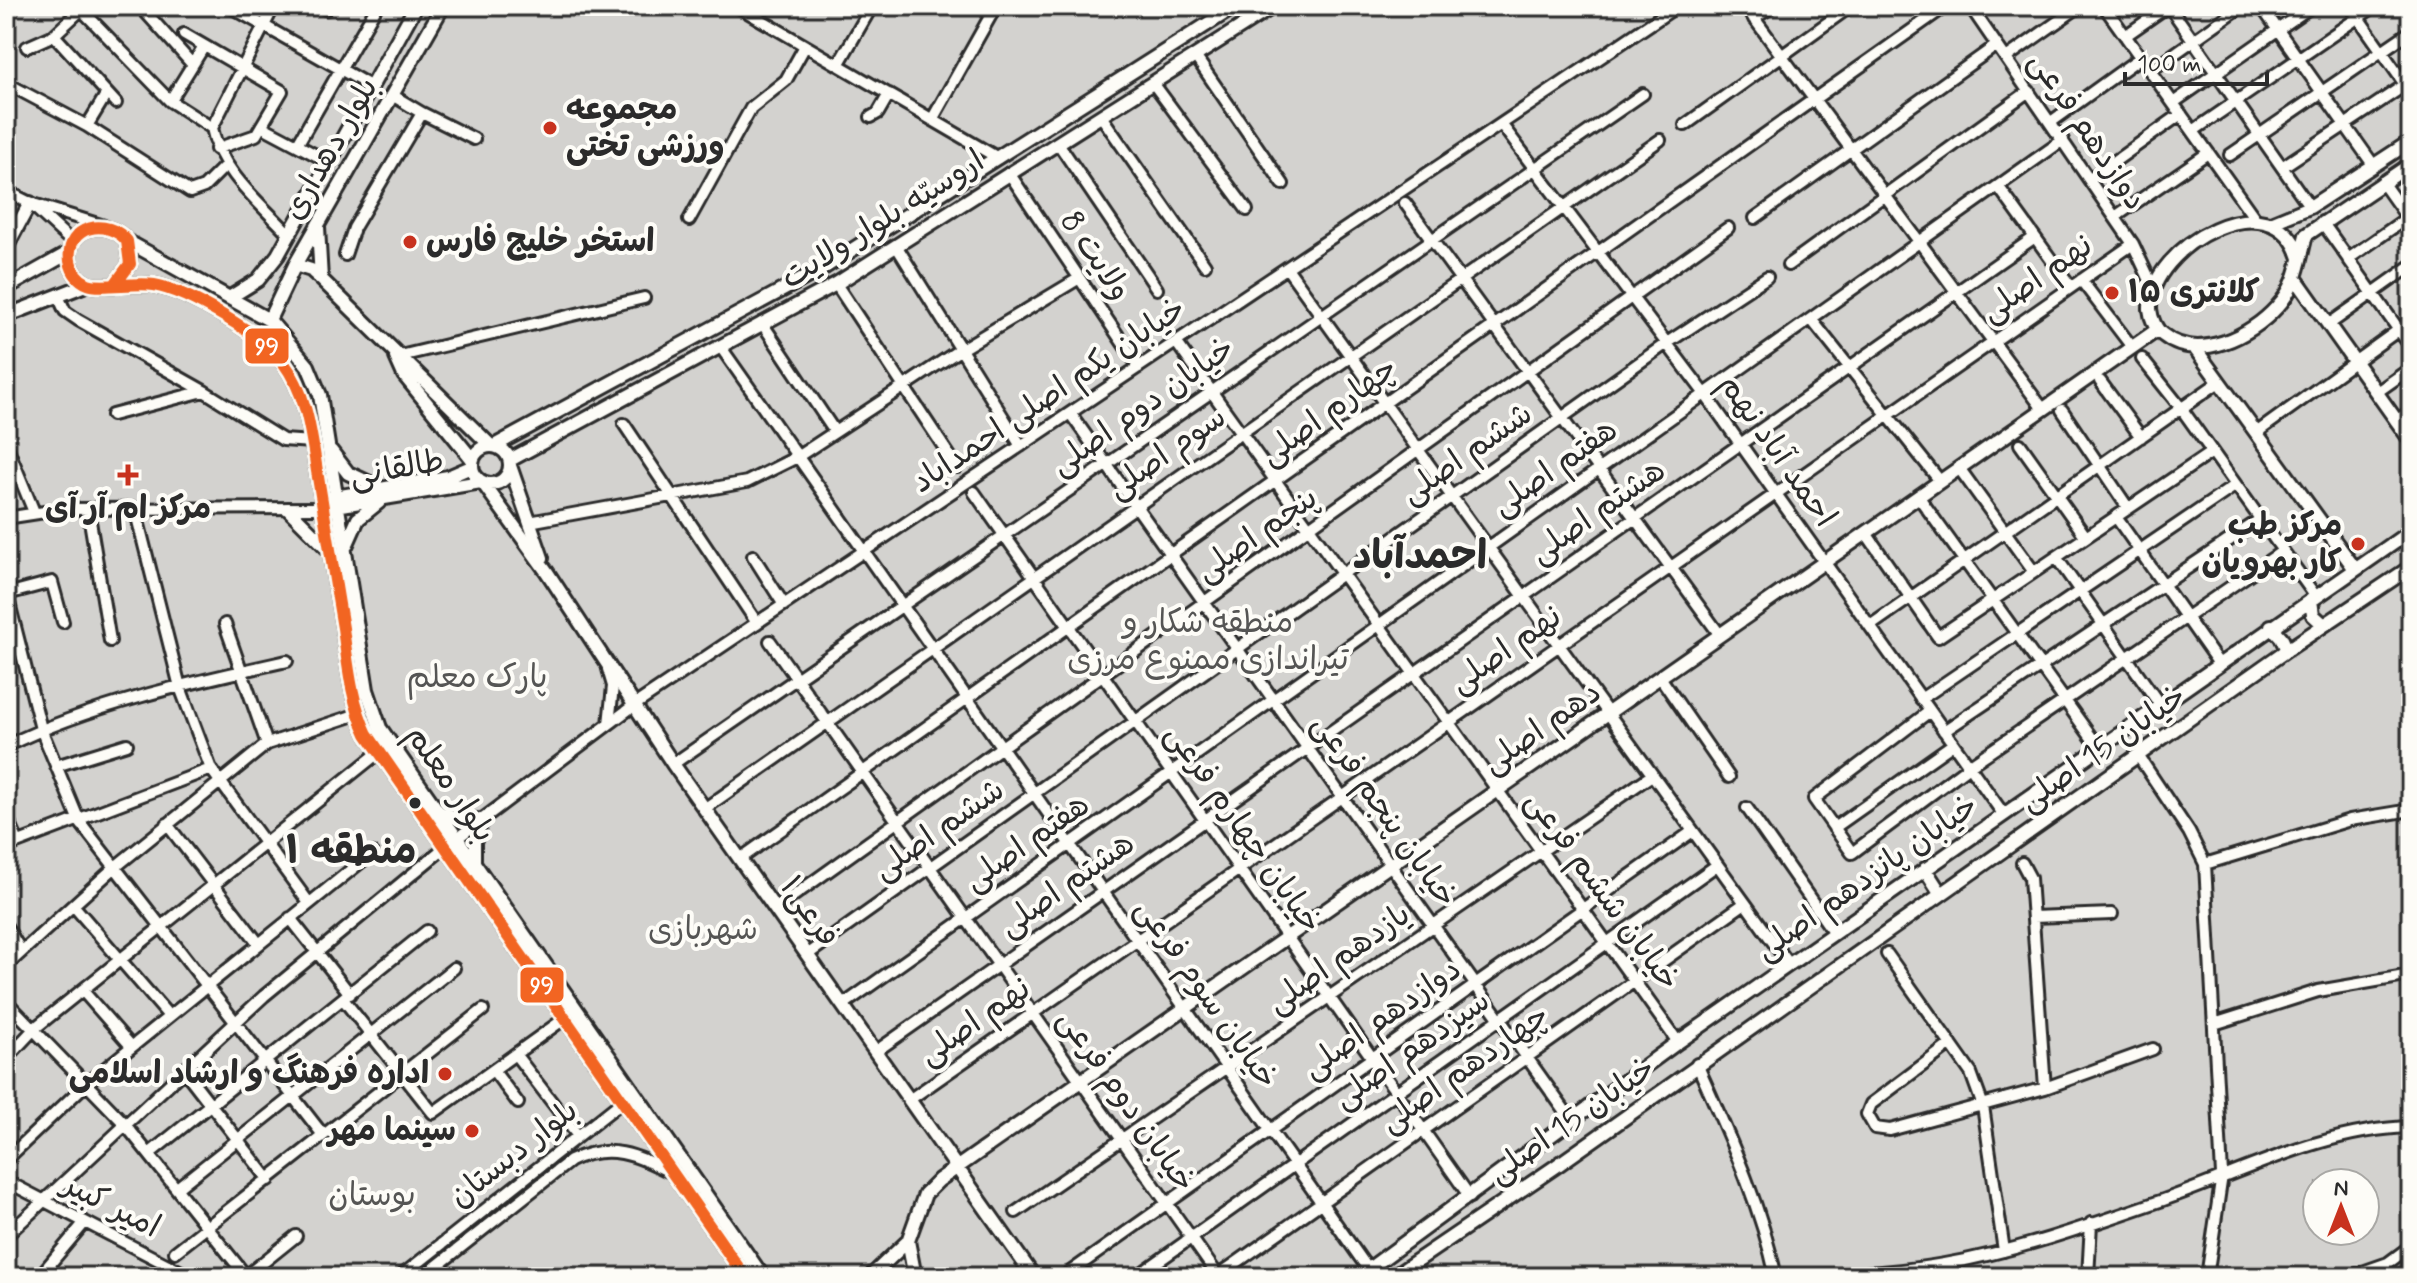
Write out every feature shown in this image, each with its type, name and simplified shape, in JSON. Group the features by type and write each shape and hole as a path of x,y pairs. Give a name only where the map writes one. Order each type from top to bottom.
{"main road":[{"name":"بلوار دهداری","path":"229,298 258,280 289,234 416,6"},
{"name":"بلوار دهداری","path":"269,320 295,265 443,6"},
{"name":"اروسیّه بلوار ولایت","path":"492,446 825,267 1236,6"},
{"name":"اروسیّه بلوار ولایت","path":"510,463 836,284 1274,6"},
{"path":"1194,33 1199,54"},
{"path":"1161,54 1169,61 1171,71"},
{"path":"354,118 372,128"},
{"path":"2411,141 2372,163 2310,207 2273,222 2256,220 2221,227 2185,249 2163,272 2154,289 2150,309 2157,330 2173,343 2194,347 2243,334 2277,308 2296,279 2306,235 2411,164"},
{"path":"6,248 30,203"},
{"path":"2273,222 2294,237 2300,258"},
{"path":"318,225 321,279"},
{"path":"6,288 71,247 86,229 113,228 127,241 130,264 116,283 97,287 75,273 71,247"},
{"name":"بلوار معلم","path":"127,241 269,320 308,366 320,395 371,710 390,746 763,1277"},
{"path":"846,253 848,264 857,270"},
{"path":"295,265 311,270 396,357 415,367 492,446 504,451 547,572"},
{"path":"825,267 833,273 836,284"},
{"path":"2296,279 2411,441"},
{"name":"بلوار معلم","path":"116,283 176,291 245,330 278,356 294,377 303,400 312,442 358,714 378,753 745,1277"},
{"path":"6,316 88,284"},
{"path":"245,330 269,320"},
{"name":"دهم اصلی","path":"908,1241 925,1194 957,1168 2157,330"},
{"path":"2194,347 2355,569"},
{"path":"396,357 404,375 472,463 482,482 547,572"},
{"path":"326,440 334,458 348,473 386,493 358,519 345,553"},
{"path":"472,463 478,451 492,446"},
{"name":"طالقانی","path":"386,493 448,477 472,463"},
{"path":"482,482 501,482 510,463"},
{"name":"طالقانی","path":"322,503 482,482"},
{"path":"288,509 330,551"},
{"name":"خیابان پانزدهم اصلی","path":"1363,1273 1678,1042 2411,531"},
{"name":"خیابان 15 اصلی","path":"1393,1277 1555,1167 2287,650 2411,567"},
{"name":"فرعی۱","path":"547,572 704,809 1034,1277"},
{"path":"2314,598 2313,615 2324,625"},
{"path":"2271,626 2287,650"},
{"path":"1925,869 1941,894"},
{"path":"1536,1148 1542,1160 1555,1167"},
{"path":"870,1277 908,1241"},
{"path":"908,1241 915,1277"}],"street":[{"path":"140,6 192,64"},
{"path":"229,6 372,87"},
{"path":"274,6 212,128 216,149 226,165 289,234"},
{"path":"320,6 326,9 328,6"},
{"path":"297,145 377,6"},
{"path":"737,6 998,158"},
{"path":"838,65 872,6"},
{"path":"933,118 996,6"},
{"name":"خیابان یکم اصلی احمداباد","path":"6,1236 124,1123 318,952 455,839 633,706 1677,6"},
{"path":"1745,6 2043,409"},
{"path":"1754,19 1772,6"},
{"path":"1685,125 1851,6"},
{"name":"چهارم اصلی","path":"740,859 1385,405 1597,249 1946,6"},
{"name":"دوازدهم فرعی","path":"1970,6 2133,244 2154,289"},
{"path":"2006,58 2080,6"},
{"path":"2104,6 2256,220"},
{"path":"2125,36 2169,6 2310,207"},
{"path":"2150,71 2242,6"},
{"path":"2261,6 2372,163"},
{"path":"2173,103 2312,6"},
{"path":"2282,167 2409,86 2350,6"},
{"path":"2193,131 2375,6"},
{"path":"27,47 54,35 81,7 170,101 212,128"},
{"path":"2230,155 2411,31"},
{"path":"184,34 282,91 256,135 216,149"},
{"path":"54,35 116,103"},
{"path":"1755,218 1997,45"},
{"path":"170,101 204,46"},
{"path":"689,220 751,108 786,80 805,46"},
{"path":"1199,54 1283,184"},
{"path":"2051,122 2141,57"},
{"path":"6,83 87,126 190,192 204,187 226,165"},
{"path":"1153,83 1247,210"},
{"path":"1788,265 2029,91"},
{"path":"87,126 107,93"},
{"path":"871,117 878,113 889,94"},
{"name":"خیابان دوم اصلی","path":"673,764 1643,94"},
{"path":"392,95 474,139"},
{"path":"345,255 354,228 422,113"},
{"path":"2090,179 2181,114"},
{"path":"1101,116 1205,265"},
{"name":"احمد آباد نهم","path":"1501,124 1705,394 2004,815"},
{"path":"263,127 329,162"},
{"name":"سوم اصلی","path":"704,809 1660,140"},
{"name":"هفتم اصلی","path":"843,1005 2063,140"},
{"path":"1058,143 1157,289"},
{"path":"2115,217 2208,153"},
{"name":"ولایت 8","path":"1009,173 1139,367"},
{"path":"2348,259 2410,218 2382,182"},
{"path":"1998,186 2071,287"},
{"path":"6,191 30,203 104,226"},
{"path":"30,203 71,247"},
{"path":"1405,203 1720,635"},
{"path":"2322,222 2411,347"},
{"name":"پنجم اصلی","path":"775,909 1419,452 1728,228"},
{"name":"هشتم اصلی","path":"875,1052 2035,237"},
{"name":"نهم اصلی","path":"909,1100 2133,244"},
{"path":"897,247 958,351 1021,446"},
{"path":"2328,325 2411,266"},
{"path":"1287,268 1789,964"},
{"name":"ششم اصلی","path":"807,955 1667,343 1767,277"},
{"path":"529,522 747,482 797,457 958,351 1078,279"},
{"path":"2081,280 2132,347"},
{"path":"836,284 957,467"},
{"path":"58,296 65,311 78,320 283,440 312,442"},
{"path":"396,357 644,298"},
{"path":"1811,319 1940,481"},
{"path":"2256,433 2411,321"},
{"path":"762,323 835,432"},
{"name":"خیابان ششم فرعی","path":"1176,342 1678,1042"},
{"name":"خیابان سوم فرعی","path":"720,346 1295,1165 1363,1273"},
{"path":"2142,359 2261,519 2314,598"},
{"path":"2377,392 2411,368"},
{"path":"2100,381 2141,437"},
{"path":"1870,626 2219,382"},
{"path":"112,415 204,391"},
{"path":"2062,410 2128,508"},
{"path":"2396,421 2411,411"},
{"name":"خیابان پنجم فرعی","path":"1070,413 1572,1121"},
{"path":"624,424 757,623"},
{"path":"6,444 9,461 34,512"},
{"path":"2020,444 2086,537"},
{"path":"1866,533 1938,637 2212,452"},
{"path":"1959,468 2034,572"},
{"path":"1921,699 2236,485"},
{"name":"خیابان چهارم فرعی","path":"974,492 1470,1197"},
{"path":"1918,496 2099,748"},
{"path":"6,518 34,512 88,509 288,509 322,503"},
{"path":"88,509 110,641"},
{"path":"135,509 180,687 211,769 309,903"},
{"path":"2116,517 2219,664"},
{"path":"1944,731 2261,519"},
{"path":"1930,711 1814,799 1852,853 1969,766 2283,551"},
{"path":"753,556 784,605"},
{"path":"2056,557 2160,705"},
{"path":"63,622 52,582 7,595 41,729 79,821 323,1135"},
{"path":"225,624 239,672 267,744"},
{"name":"خیابان دوم فرعی","path":"770,641 1217,1277"},
{"path":"6,746 41,729 180,687 287,661"},
{"path":"608,667 613,686 609,724"},
{"path":"1660,677 1729,777"},
{"path":"6,966 114,868 267,744 358,714"},
{"path":"56,766 127,744"},
{"path":"1834,828 1953,744"},
{"path":"6,1059 35,1028 378,753"},
{"path":"2139,757 2189,832 2205,864 2222,1175 2207,1277"},
{"path":"6,847 211,769"},
{"name":"یازدهم اصلی","path":"1016,1212 1652,775"},
{"path":"433,807 466,820 483,819 475,842 475,867"},
{"path":"1747,808 1834,933"},
{"path":"2205,864 2350,820 2411,810"},
{"path":"6,815 18,842"},
{"path":"167,824 259,944"},
{"name":"دوازدهم اصلی","path":"1063,1277 1693,831"},
{"path":"6,1160 131,1046 372,853"},
{"path":"2022,863 2030,878 2045,1088"},
{"name":"سیزدهم اصلی","path":"1136,1277 1717,865"},
{"name":"چهاردهم اصلی","path":"1217,1277 1745,903"},
{"path":"73,905 168,1015"},
{"path":"2033,917 2112,914"},
{"path":"290,918 318,952 371,1035 433,1113 564,1019"},
{"path":"6,926 21,951"},
{"path":"149,1154 427,931"},
{"path":"1887,954 1971,1073 1983,1106 2004,1251"},
{"path":"177,1188 454,968"},
{"path":"2214,1024 2318,991 2411,975"},
{"path":"82,990 131,1046"},
{"path":"6,1001 124,1123 246,1276 296,1236"},
{"path":"175,1252 483,1010"},
{"path":"1951,1044 1871,1104 1867,1114 1871,1124 1879,1130 1890,1130 1983,1106 2045,1088 2153,1049"},
{"path":"515,1054 578,1136"},
{"path":"1697,1064 1750,1184 1766,1230 1776,1277"},
{"path":"184,1070 269,1180"},
{"path":"493,1070 518,1103"},
{"name":"بلوار دبستان","path":"400,1277 634,1092"},
{"path":"1792,1277 1881,1272 2004,1251 2169,1198 2222,1175 2331,1140 2411,1127"},
{"name":"بلوار دبستان","path":"423,1277 570,1161 591,1151 641,1157 672,1173"},
{"name":"امیر کبیر","path":"6,1181 191,1277"},
{"path":"39,1277 85,1222"},
{"path":"2088,1277 2091,1223"},
{"path":"2348,1277 2388,1263 2411,1246"}],"green space":[{"name":"منطقه شکار و تیراندازی ممنوع مرزی","path":"6,6 2411,6 2411,1277 6,1277"}],"transit line":[{"name":"99","path":"116,283 130,264 127,241 119,233 99,227 81,233 70,249 70,261 81,280 100,286 154,285 186,296 259,339 291,374 310,428 351,682 367,734 745,1277"}],"place":[{"name":"مجموعه ورزشی تختی","path":"550,128"},
{"name":"استخر خلیج فارس","path":"410,242"},
{"name":"کلانتری ۱۵","path":"2112,293"},
{"name":"مرکز ام آر آی","path":"128,475"},
{"name":"مرکز طب کار بهرویان","path":"2358,544"},
{"name":"اداره فرهنگ و ارشاد اسلامی","path":"445,1074"},
{"name":"سینما مهر","path":"472,1131"}],"district":[{"name":"احمدآباد","path":"1420,557"},
{"name":"منطقه ۱","path":"351,852"}],"park label":[{"name":"پارک معلم","path":"477,678"},
{"name":"شهربازی","path":"703,930"},
{"name":"بوستان","path":"372,1196"}]}
